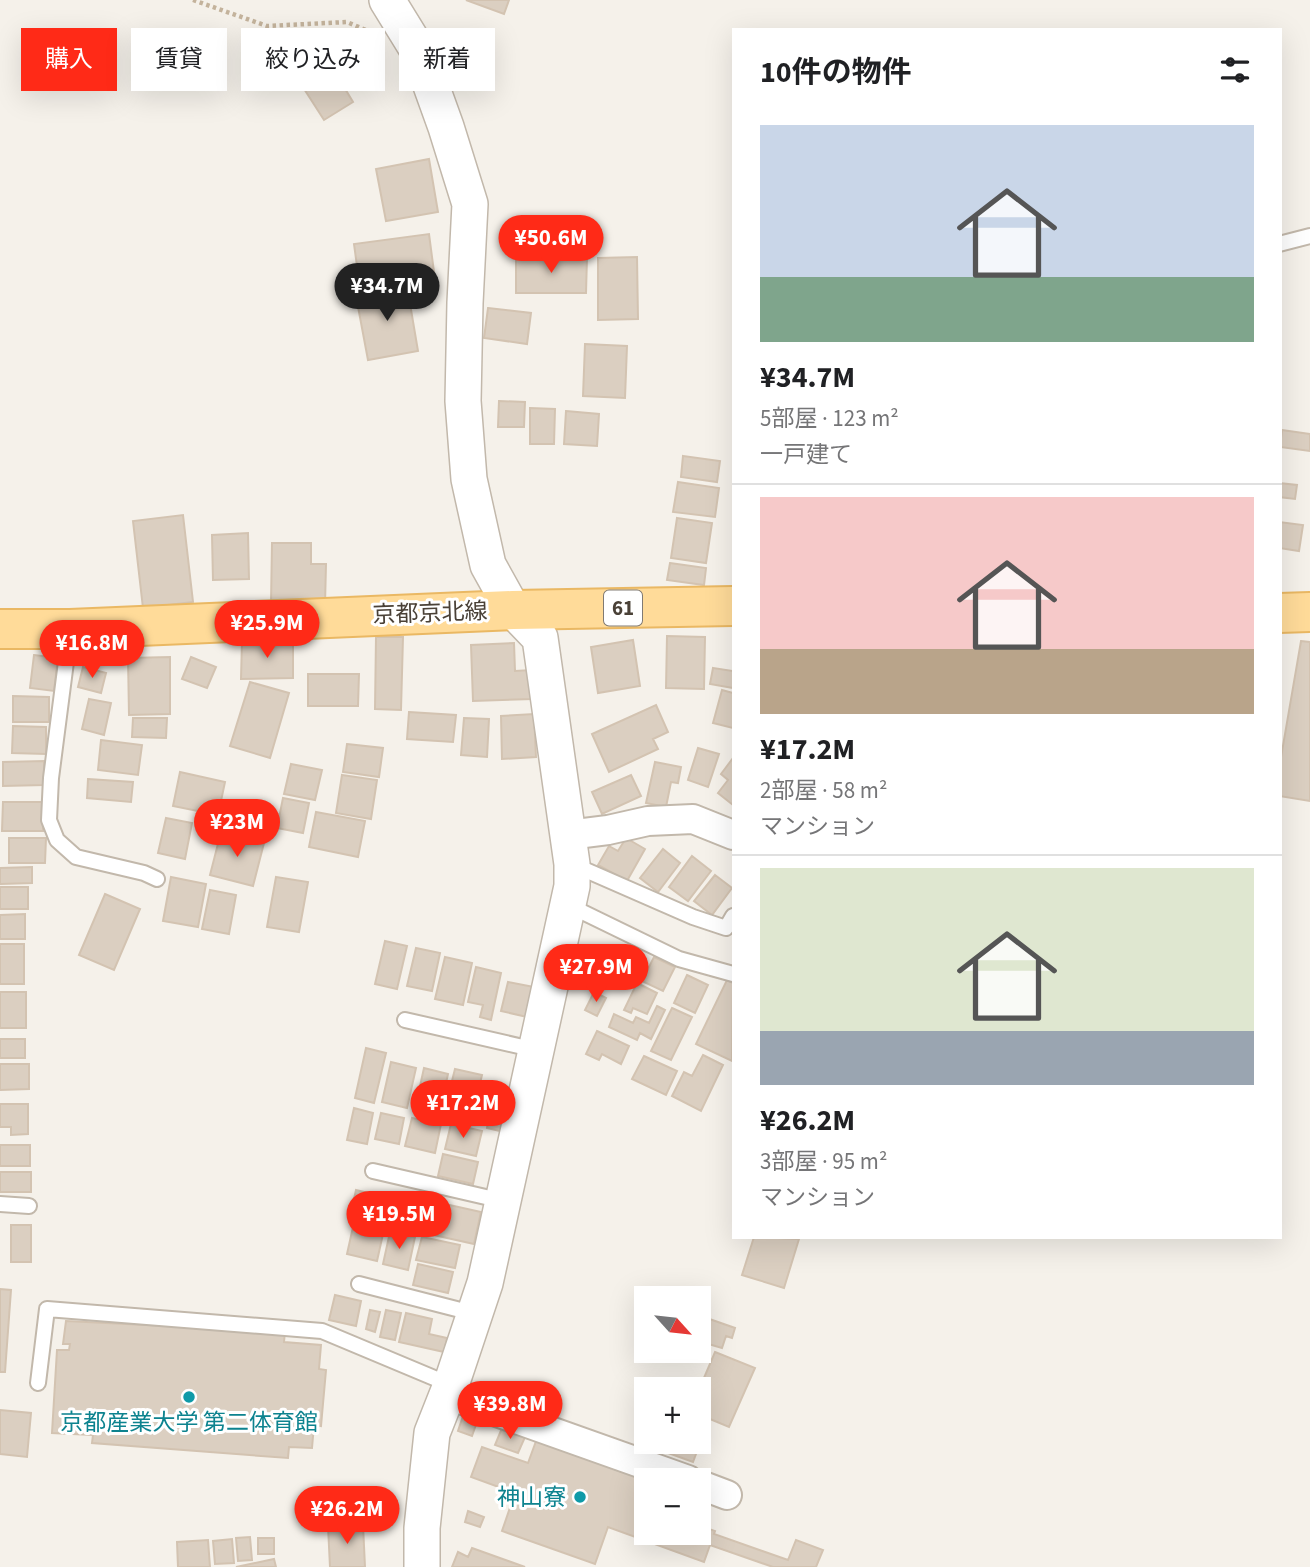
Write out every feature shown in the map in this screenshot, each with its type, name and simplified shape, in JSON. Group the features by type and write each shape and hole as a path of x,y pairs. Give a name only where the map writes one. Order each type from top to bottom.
{"main road":[{"name":"京都京北線","path":"0,629 71,629 513,610 732,606"},
{"path":"1282,613 1310,612"}],"street":[{"path":"387,0 419,52 470,204 463,401 469,479 488,565 513,610 540,638 570,850 572,886 485,1283 432,1433 422,1528 422,1567"},
{"path":"570,850 608,830 648,821 693,819 732,835"},
{"path":"448,1390 656,1468"},
{"path":"711,1488 727,1494"}],"lane":[{"path":"1282,243 1310,236"},
{"path":"71,629 51,778 50,820 57,840 76,857 145,873 157,879"},
{"path":"570,850 693,917 726,928 732,918"},
{"path":"568,905 679,959 732,974"},
{"path":"405,1020 536,1049"},
{"path":"373,1171 503,1201"},
{"path":"0,1204 29,1206"},
{"path":"359,1284 476,1314"},
{"path":"38,1383 47,1309 322,1331 448,1390"}],"path":[{"path":"194,0 267,26 347,22 361,28"}],"building":[{"path":"466,0 509,0 504,14"},
{"path":"305,91 346,91 353,102 324,120"},
{"path":"429,159 438,212 386,221 376,169"},
{"path":"429,234 434,272 359,281 354,244"},
{"path":"516,257 587,257 586,293 516,293"},
{"path":"637,257 638,319 598,320 598,258"},
{"path":"407,286 418,351 368,360 356,296"},
{"path":"488,308 531,313 527,344 484,338"},
{"path":"585,344 627,346 625,398 583,396"},
{"path":"499,401 525,402 524,427 498,427"},
{"path":"530,408 555,409 554,444 530,444"},
{"path":"566,411 599,414 597,446 564,444"},
{"path":"1282,430 1310,434 1310,451 1282,447"},
{"path":"683,456 720,461 717,482 681,477"},
{"path":"678,482 719,488 715,517 673,512"},
{"path":"1282,483 1297,485 1295,499 1282,497"},
{"path":"183,515 193,602 143,608 133,521"},
{"path":"677,518 712,523 706,563 671,558"},
{"path":"1282,522 1303,525 1299,551 1282,548"},
{"path":"248,533 249,579 213,580 212,535"},
{"path":"272,543 311,543 311,564 326,564 325,605 271,604"},
{"path":"670,563 706,568 704,585 667,580"},
{"path":"667,636 705,637 704,689 666,688"},
{"path":"376,637 403,637 401,710 375,709"},
{"path":"633,640 640,686 598,693 591,647"},
{"path":"242,641 293,641 293,678 241,679"},
{"path":"1301,641 1310,642 1310,801 1282,796 1282,752"},
{"path":"514,643 515,671 531,670 532,699 473,701 471,645"},
{"path":"34,655 58,658 54,691 30,688"},
{"path":"170,657 170,714 129,715 128,658"},
{"path":"191,657 216,667 207,688 182,679"},
{"path":"83,667 106,673 101,693 78,687"},
{"path":"713,668 732,671 732,688 710,684"},
{"path":"308,674 359,674 358,706 308,706"},
{"path":"250,682 289,693 270,758 230,746"},
{"path":"722,690 732,693 732,728 713,723"},
{"path":"13,696 49,697 49,722 13,722"},
{"path":"89,699 111,703 104,735 82,729"},
{"path":"656,705 668,732 653,739 658,749 609,772 592,734"},
{"path":"409,712 456,715 453,742 407,739"},
{"path":"534,714 536,757 502,759 501,716"},
{"path":"133,718 167,718 166,738 132,737"},
{"path":"464,718 489,719 487,757 461,755"},
{"path":"13,726 46,727 46,754 12,753"},
{"path":"101,740 142,745 138,775 98,770"},
{"path":"347,744 383,748 379,777 343,772"},
{"path":"698,748 719,754 708,787 688,780"},
{"path":"732,759 732,804 718,793 728,780 721,774"},
{"path":"44,761 44,785 3,786 3,762"},
{"path":"655,762 681,767 678,783 671,782 666,807 646,803"},
{"path":"291,764 322,770 315,800 284,794"},
{"path":"180,772 225,782 218,815 173,806"},
{"path":"342,775 377,780 371,819 336,813"},
{"path":"631,775 641,796 602,814 592,792"},
{"path":"88,779 133,782 131,802 87,798"},
{"path":"283,798 309,803 303,833 277,828"},
{"path":"3,802 43,802 43,831 2,831"},
{"path":"316,812 365,821 358,857 309,847"},
{"path":"166,818 192,823 185,859 158,853"},
{"path":"221,832 264,843 253,886 210,875"},
{"path":"9,838 46,838 45,863 9,863"},
{"path":"626,838 645,849 627,881 598,865 609,846 618,851"},
{"path":"663,849 680,863 658,892 640,878"},
{"path":"692,856 711,871 688,901 669,887"},
{"path":"32,867 32,883 0,884 0,868"},
{"path":"715,875 732,888 712,915 694,901"},
{"path":"171,877 206,884 198,927 163,921"},
{"path":"276,877 308,882 299,932 267,927"},
{"path":"0,887 28,887 28,909 0,909"},
{"path":"210,890 236,895 229,934 202,929"},
{"path":"105,894 140,909 114,970 79,955"},
{"path":"25,914 25,939 0,939 0,915"},
{"path":"385,941 407,946 397,989 375,984"},
{"path":"0,944 24,944 24,984 0,984"},
{"path":"416,948 440,953 432,991 407,986"},
{"path":"445,957 472,963 463,1005 435,999"},
{"path":"654,957 675,967 663,991 642,981"},
{"path":"476,967 501,973 491,1020 480,1017 483,1005 468,1002"},
{"path":"687,975 708,985 695,1013 674,1003"},
{"path":"727,980 732,982 732,1061 696,1044"},
{"path":"508,982 534,987 527,1017 501,1011"},
{"path":"637,983 657,993 647,1014 633,1008 631,1013 624,1010"},
{"path":"0,992 26,992 26,1028 0,1028"},
{"path":"594,992 606,998 597,1016 585,1010"},
{"path":"657,1006 665,1010 651,1039 640,1033 637,1040 609,1027 614,1014 633,1023 636,1017 649,1023"},
{"path":"672,1008 692,1017 671,1060 651,1051"},
{"path":"597,1031 629,1046 621,1064 602,1054 599,1060 586,1054"},
{"path":"0,1039 25,1039 25,1058 0,1058"},
{"path":"366,1048 386,1053 374,1103 355,1098"},
{"path":"703,1055 723,1065 701,1111 672,1096 684,1072 692,1076"},
{"path":"644,1056 677,1071 666,1095 632,1079"},
{"path":"391,1062 416,1068 407,1108 382,1102"},
{"path":"0,1064 29,1064 29,1089 0,1090"},
{"path":"424,1068 448,1074 439,1115 415,1109"},
{"path":"455,1069 482,1075 471,1121 449,1117 454,1091 450,1089"},
{"path":"484,1088 512,1095 504,1132 487,1128 488,1122 477,1120"},
{"path":"0,1104 28,1104 28,1134 11,1135 11,1127 0,1127"},
{"path":"354,1108 373,1113 367,1144 347,1140"},
{"path":"381,1113 404,1118 399,1144 375,1139"},
{"path":"412,1118 441,1124 435,1153 405,1146"},
{"path":"451,1124 482,1131 476,1156 445,1149"},
{"path":"0,1145 30,1145 30,1166 0,1166"},
{"path":"443,1154 478,1162 473,1184 438,1176"},
{"path":"0,1172 31,1172 31,1192 0,1192"},
{"path":"356,1190 381,1196 375,1222 350,1217"},
{"path":"397,1197 425,1203 419,1231 390,1225"},
{"path":"436,1202 481,1212 474,1244 429,1234"},
{"path":"11,1225 31,1225 31,1262 11,1262"},
{"path":"353,1227 383,1234 377,1261 347,1254"},
{"path":"390,1232 415,1237 408,1270 383,1264"},
{"path":"422,1237 460,1245 455,1268 416,1260"},
{"path":"753,1239 799,1239 784,1288 742,1275"},
{"path":"418,1264 453,1272 448,1293 413,1285"},
{"path":"0,1289 11,1290 5,1372 0,1372"},
{"path":"335,1295 361,1301 356,1326 329,1320"},
{"path":"370,1310 380,1312 375,1332 366,1329"},
{"path":"386,1310 401,1313 395,1340 380,1337"},
{"path":"406,1313 432,1319 429,1334 447,1338 444,1352 399,1342"},
{"path":"711,1320 735,1328 732,1338 726,1336 722,1348 711,1345"},
{"name":"京都産業大学 第二体育館","path":"66,1321 285,1332 284,1342 321,1345 319,1369 326,1370 321,1426 314,1425 312,1448 289,1447 288,1458 92,1443 93,1435 52,1433 57,1350 69,1350 70,1344 63,1344"},
{"path":"715,1352 755,1368 729,1427 711,1419 711,1377 704,1377"},
{"path":"0,1410 31,1413 27,1457 0,1454"},
{"path":"465,1410 479,1416 472,1436 458,1431"},
{"path":"502,1428 525,1437 518,1453 495,1445"},
{"name":"神山寮","path":"539,1433 634,1472 634,1536 608,1527 595,1564 502,1531 515,1493 471,1477 482,1447 528,1463"},
{"path":"671,1454 696,1454 693,1462"},
{"path":"468,1511 484,1517 480,1527 465,1522"},
{"path":"363,1525 365,1567 330,1567 328,1526"},
{"name":"神山寮","path":"711,1530 715,1531 714,1534 788,1560 796,1540 823,1550 816,1567 773,1567 710,1545"},
{"path":"250,1537 252,1560 238,1561 236,1538"},
{"path":"258,1538 274,1538 274,1554 258,1554"},
{"path":"232,1539 234,1563 215,1564 213,1541"},
{"path":"208,1540 210,1567 178,1567 177,1542"},
{"name":"神山寮","path":"657,1545 710,1545 704,1562"},
{"path":"472,1548 525,1567 452,1567 458,1552 468,1557"},
{"path":"274,1559 276,1567 236,1567"}],"place":[{"name":"京都産業大学 第二体育館","path":"189,1397"},
{"name":"神山寮","path":"580,1497"}]}
